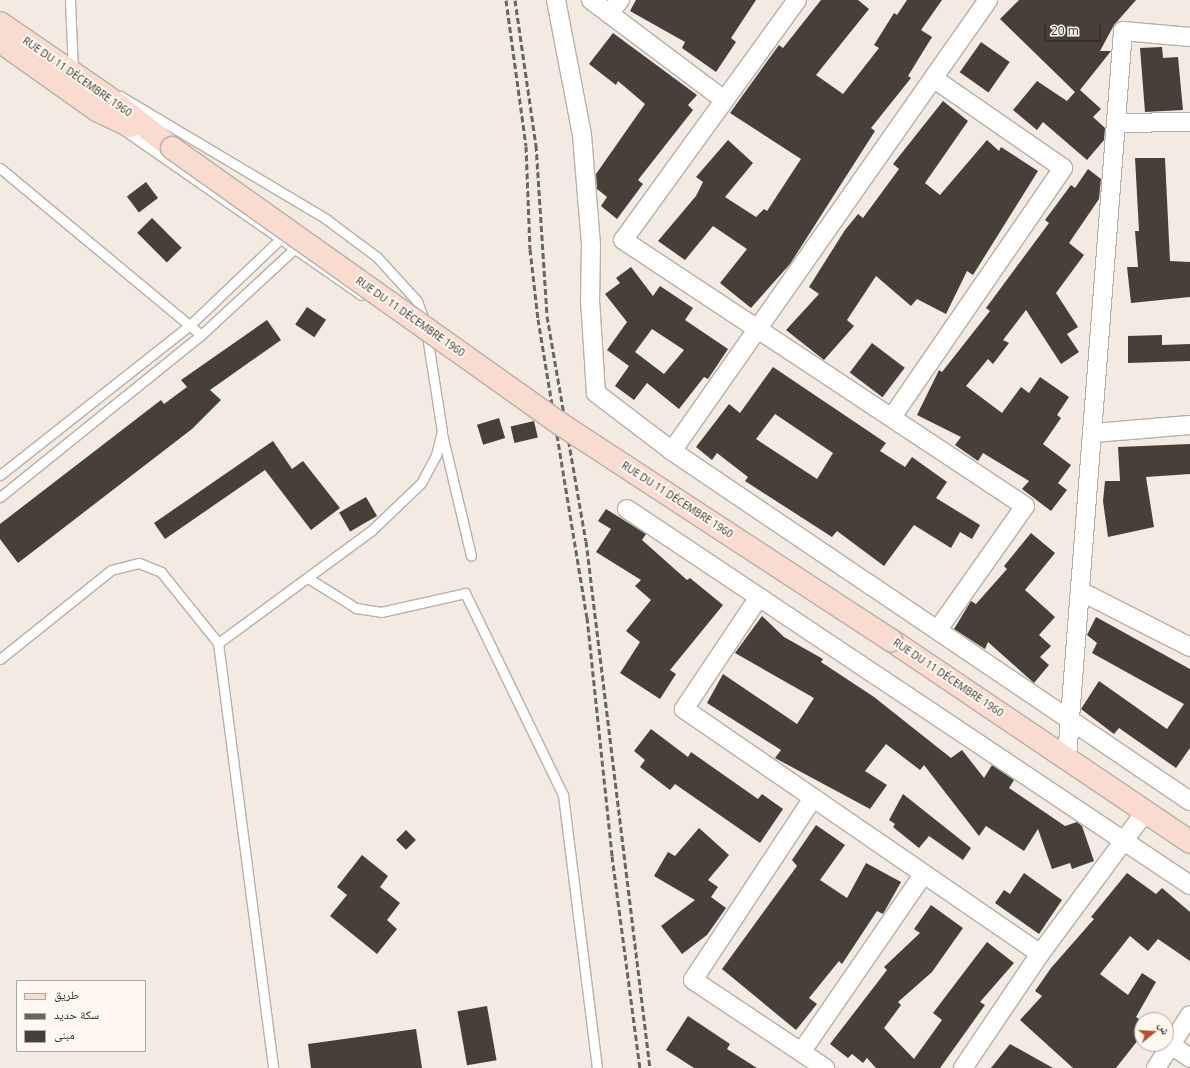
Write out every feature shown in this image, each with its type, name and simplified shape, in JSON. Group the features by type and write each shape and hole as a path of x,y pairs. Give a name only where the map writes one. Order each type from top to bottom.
{"main road":[{"name":"RUE DU 11 DÉCEMBRE 1960","path":"0,23 74,74 172,148 559,423 891,640 1067,757 1190,842"},
{"name":"RUE DU 11 DÉCEMBRE 1960","path":"0,42 96,110 172,148"}],"street":[{"path":"556,0 582,135 591,245 590,300 596,393 672,451 939,628 1190,801"},
{"path":"591,0 614,7 724,100"},
{"path":"797,0 623,240 1025,506 939,628"},
{"path":"672,451 988,0"},
{"path":"1067,757 1094,433 1123,32 1190,37"},
{"path":"892,418 1063,168 933,78"},
{"path":"1116,123 1190,122"},
{"path":"1094,433 1190,425"},
{"path":"627,510 1190,884"},
{"path":"1080,591 1190,647"},
{"path":"759,597 684,709 1040,954"},
{"path":"813,798 693,980 802,1051 825,1068"},
{"path":"963,1068 1040,954 1125,842 1145,812"},
{"path":"802,1051 923,874"},
{"path":"1174,1040 1190,1015"},
{"path":"1174,1047 1190,1058"},
{"path":"1156,1068 1166,1052"}],"lane":[{"path":"70,0 74,74 147,109 326,219 377,257 417,301 428,344 442,431 471,556"},
{"path":"96,110 428,344"},
{"path":"0,168 202,335"},
{"path":"0,475 190,325 279,240"},
{"path":"0,497 202,335 293,250"},
{"path":"218,643 308,578 402,504 421,483 436,455 442,431"},
{"path":"0,659 111,570 139,563 161,572 218,643 273,1068"},
{"path":"308,578 356,608 381,612 465,593 563,795 597,1068"}],"building":[{"path":"636,0 756,0 731,38 736,42 716,72 682,48 685,42 630,11"},
{"path":"821,0 858,0 869,9 816,75 843,94 879,48 874,45 894,13 897,15 907,0 942,0 921,30 932,37 908,76 911,78 871,128 875,131 790,264 751,308 720,283 747,249 713,226 685,260 658,241 696,196 703,182 696,177 728,140 753,163 725,197 756,217 764,209 767,211 801,159 730,113 779,45 783,48"},
{"path":"1019,0 1136,0 1114,25 1100,51 1111,51 1080,90 1101,109 1093,117 1105,128 1104,140 1087,160 1043,122 1037,130 1013,110 1037,81 1067,101 1075,92 1000,19"},
{"path":"613,33 697,95 688,105 693,110 638,180 643,184 617,219 601,206 607,197 597,189 596,174 645,104 618,81 616,85 589,64"},
{"path":"981,42 1010,62 988,92 960,72"},
{"path":"1162,47 1163,58 1178,57 1183,110 1145,112 1140,48"},
{"path":"943,101 968,121 925,183 940,195 987,140 999,151 1001,147 1038,171 973,275 967,271 946,314 917,299 911,306 876,276 847,320 854,326 824,360 786,330 819,294 809,287 845,230 858,214 863,218 899,169 893,164"},
{"path":"1135,158 1165,158 1170,261 1190,262 1190,297 1131,303 1127,267 1138,267 1135,231 1139,231"},
{"path":"1088,169 1101,179 1099,199 1069,243 1084,255 1056,293 1078,327 1067,334 1079,352 1061,364 1026,310 1003,340 1009,343 993,364 988,359 966,386 1002,413 1021,387 1029,393 1040,377 1069,397 1057,415 1061,418 1043,444 1071,465 1058,483 1067,490 1051,511 1022,489 1029,481 983,453 978,461 955,445 961,437 917,415 939,370 942,372 990,311 986,308 1049,223 1045,220 1071,185 1075,188"},
{"path":"146,182 158,198 139,212 127,196"},
{"path":"152,218 182,248 167,263 137,233"},
{"path":"631,267 653,296 660,286 693,308 685,320 728,349 708,379 704,377 679,409 647,383 634,400 615,386 629,366 607,350 627,322 605,294 620,283 616,278","holes":["652,329 684,350 664,374 635,352"]},
{"path":"307,307 326,320 314,337 295,324"},
{"path":"267,320 281,340 210,390 221,400 192,429 18,563 0,539 0,524 161,400 164,404 187,387 181,380"},
{"path":"1162,335 1162,345 1190,344 1190,361 1128,363 1128,336"},
{"path":"872,343 905,368 882,397 850,373"},
{"path":"773,367 886,443 880,451 905,467 912,457 947,482 936,498 980,525 972,539 960,532 951,548 914,525 884,566 837,531 832,537 745,481 748,477 717,453 712,460 696,447 729,404 740,413","holes":["775,414 833,453 817,479 756,439"]},
{"path":"499,418 505,438 483,445 477,425"},
{"path":"534,421 538,438 514,443 511,426"},
{"path":"273,441 292,469 303,461 340,508 311,530 265,470 165,539 154,523"},
{"path":"1190,444 1190,474 1146,477 1154,527 1108,537 1103,501 1105,481 1120,481 1118,447"},
{"path":"366,497 377,516 350,532 339,512"},
{"path":"606,509 646,534 642,540 687,580 690,578 723,605 670,670 676,674 660,699 620,673 640,642 626,631 651,600 635,586 641,580 596,552 611,529 598,521"},
{"path":"1031,533 1055,553 1025,590 1055,617 1039,635 1051,646 1040,657 1049,665 1034,683 988,642 985,649 954,629 971,601 976,604 1007,569 1004,566"},
{"path":"762,616 784,637 823,659 821,662 874,697 951,758 962,750 984,778 992,765 1014,780 1009,788 1065,826 1077,822 1082,826 1094,861 1072,869 1070,863 1052,869 1038,829 1024,851 986,826 979,836 924,765 920,770 886,744 865,771 887,785 870,809 775,758 781,750 707,703 723,674 797,724 814,698 735,653"},
{"path":"1096,617 1190,669 1190,748 1176,768 1119,728 1114,734 1081,709 1099,681 1167,729 1184,704 1092,653 1097,643 1087,635"},
{"path":"651,729 688,757 691,752 758,799 762,794 783,809 760,843 675,784 670,790 640,767 645,760 634,751"},
{"path":"903,794 971,848 963,860 929,836 919,848 893,827 895,824 889,820"},
{"path":"816,825 845,845 820,880 847,898 866,863 901,882 883,914 877,911 842,964 839,961 809,998 817,1004 796,1030 722,969 797,866 792,860"},
{"path":"699,828 729,855 708,880 718,887 711,897 726,908 707,935 682,954 661,926 695,900 654,876 668,852 675,856"},
{"path":"406,830 416,840 406,850 396,840"},
{"path":"362,855 388,876 380,887 400,903 387,920 397,929 377,954 330,916 347,895 337,887"},
{"path":"1024,873 1062,900 1039,934 995,903 1004,890 1010,894"},
{"path":"1127,873 1156,894 1162,888 1190,912 1190,961 1158,939 1148,951 1130,936 1100,974 1128,995 1142,973 1156,982 1139,1012 1134,1012 1134,1045 1116,1068 1073,1068 1020,1020 1042,996 1035,991 1051,968 1094,919 1091,917"},
{"path":"931,905 963,928 932,972 898,1002 901,1005 884,1028 914,1059 942,1020 933,1013 987,942 1014,963 980,1002 985,1005 940,1068 876,1068 867,1058 863,1063 852,1054 848,1058 830,1044 887,970 884,967 920,933 914,929"},
{"path":"487,1006 497,1060 467,1065 457,1011"},
{"path":"688,1016 730,1044 727,1049 757,1068 694,1068 666,1050"},
{"path":"416,1029 422,1068 311,1068 308,1044"},
{"path":"1010,1044 1053,1068 991,1068"}],"railway":[{"path":"506,0 526,146 530,249 538,319 587,617 612,856 640,1068"},
{"path":"515,0 536,145 547,316 586,541 650,1068"}]}
